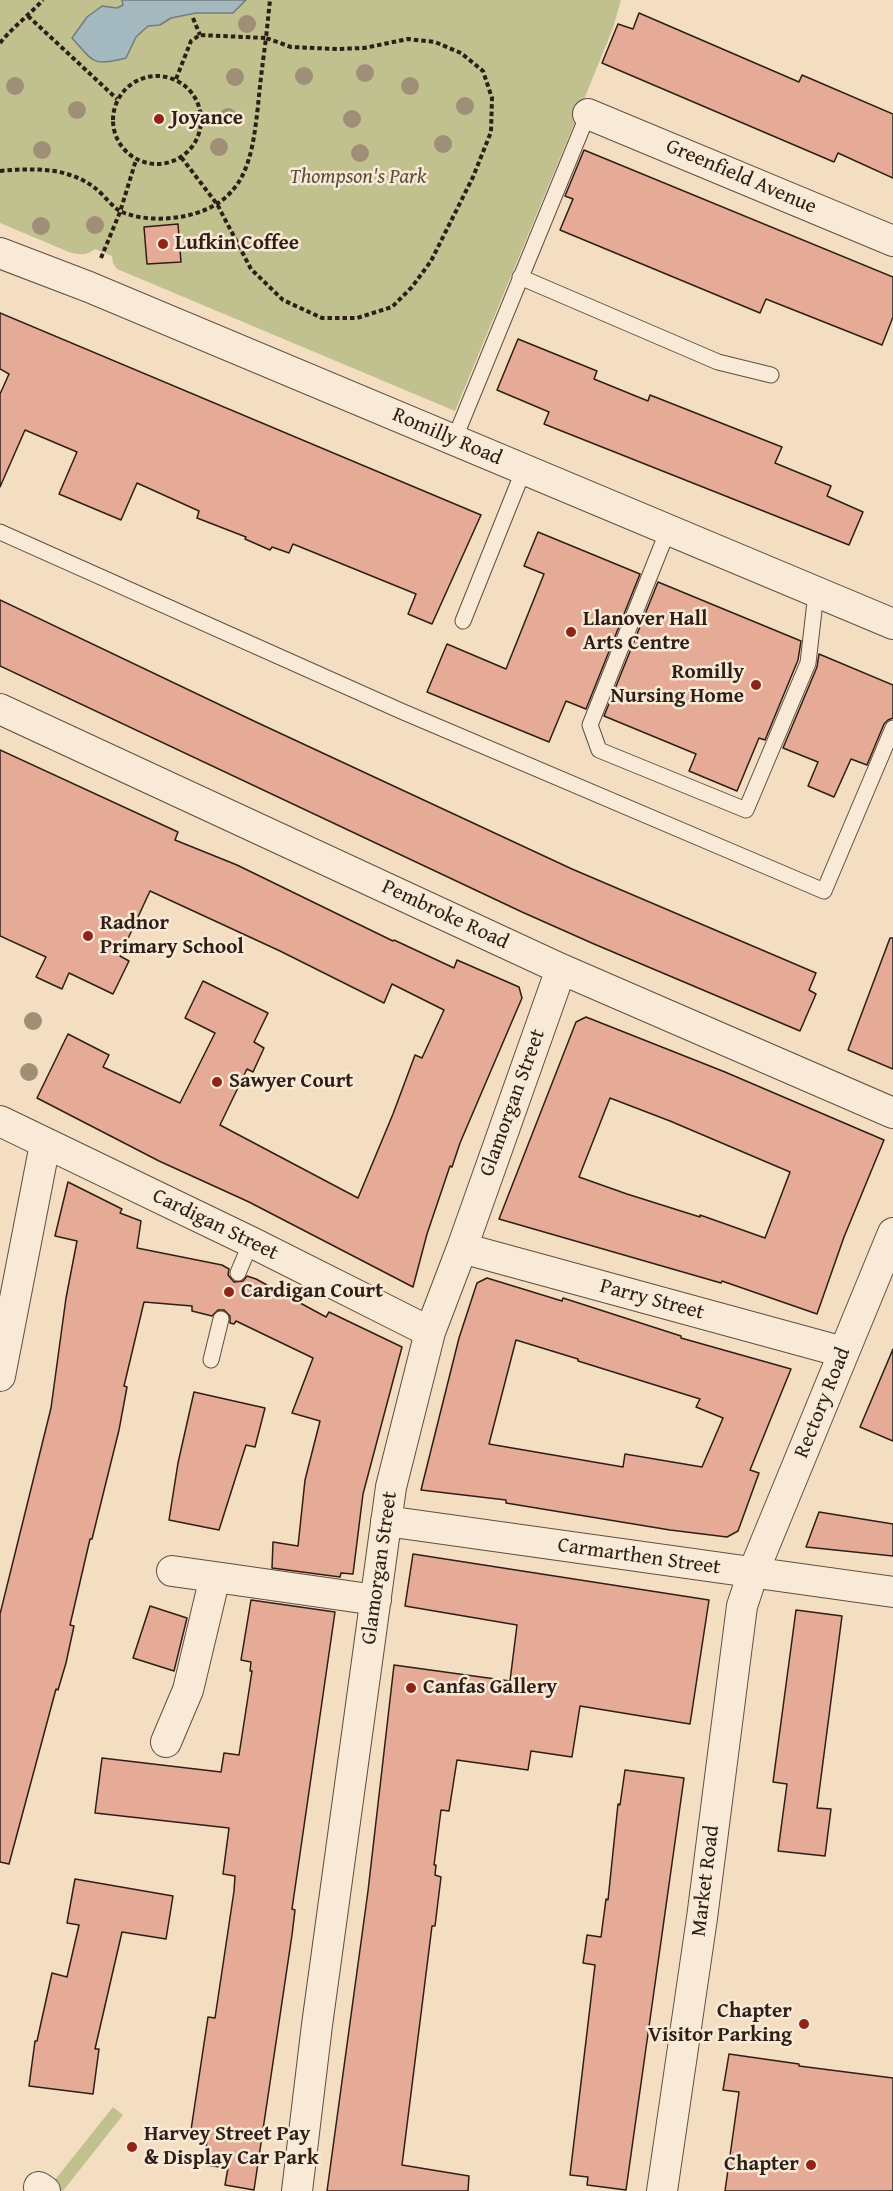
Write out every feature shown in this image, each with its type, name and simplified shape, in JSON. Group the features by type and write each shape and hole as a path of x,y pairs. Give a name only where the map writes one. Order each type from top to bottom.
{"street":[{"name":"Greenfield Avenue","path":"588,114 893,241"},
{"name":"Romilly Road","path":"0,253 89,287 893,624"},
{"name":"Pembroke Road","path":"0,709 561,969 893,1113"},
{"name":"Glamorgan Street","path":"297,2191 317,2025 391,1487 429,1332 462,1248 561,969"},
{"name":"Cardigan Street","path":"0,1121 251,1242 429,1332"},
{"path":"0,1376 45,1144"},
{"name":"Rectory Road","path":"753,1573 893,1233"},
{"name":"Parry Street","path":"462,1248 843,1352"},
{"name":"Carmarthen Street","path":"386,1521 893,1592"},
{"path":"172,1571 376,1600"},
{"name":"Market Road","path":"662,2191 689,2010 742,1606 753,1573"},
{"path":"166,1742 188,1690 215,1577"}],"lane":[{"path":"454,440 588,114"},
{"path":"520,277 718,362 771,375"},
{"path":"464,621 524,469"},
{"path":"668,530 590,725 599,750 746,810 808,663 816,593"},
{"path":"0,532 401,711 824,891 893,728"},
{"path":"238,1273 251,1242"},
{"path":"211,1360 221,1319"}],"path":[{"path":"0,43 11,29 43,0"},
{"path":"0,171 25,169 69,173 89,183 108,198 120,212 147,218 177,218 203,212 217,204 227,197 243,176 253,147 270,0"},
{"path":"28,16 117,99"},
{"path":"193,18 200,35"},
{"path":"176,79 191,41 200,35 266,38 291,47 337,49 364,48 408,39 435,42 461,53 483,71 492,98 491,132 473,177 436,250 412,287 392,307 357,318 322,318 283,300 251,269 217,204 181,157"},
{"path":"149,76 176,79 187,86 196,98 202,118 200,133 194,145 181,157 163,164 136,160 124,152 117,139 114,114 117,99 137,81 149,76"},
{"path":"89,287 120,212 136,160"}],"green space":[{"name":"Thompson's Park","path":"0,0 621,0 613,28 455,411 117,269 112,256 95,249 82,254 69,252 0,223"},
{"path":"113,2107 123,2115 63,2191 55,2187 54,2181"}],"water":[{"path":"122,0 246,0 233,13 196,13 171,18 160,25 148,26 136,37 126,58 106,62 94,60 72,38 87,17 102,6 117,8 123,5"}],"building":[{"path":"639,13 799,82 802,75 893,114 893,178 838,153 834,162 602,63 618,24 633,29"},
{"path":"584,150 893,277 893,317 882,345 766,299 760,313 560,230 573,199 565,196"},
{"name":"Lufkin Coffee","path":"178,224 181,262 147,264 144,227"},
{"path":"0,313 481,515 432,624 408,614 416,594 293,544 289,553 272,547 270,550 245,539 246,537 197,518 199,511 137,483 121,520 59,494 77,452 25,430 0,487 0,394 9,374 0,369"},
{"path":"518,339 597,371 594,379 648,401 650,395 782,447 775,463 831,486 827,496 863,512 849,545 544,424 549,412 497,390"},
{"name":"Llanover Hall Arts Centre","path":"538,532 640,574 586,709 566,701 549,742 427,692 447,644 506,669 544,574 524,566"},
{"name":"Romilly Nursing Home","path":"658,582 801,641 798,660 765,740 759,738 737,791 689,771 696,754 604,716"},
{"path":"0,600 572,869 816,973 809,990 816,994 800,1031 522,912 0,666"},
{"path":"819,654 893,685 893,718 884,724 867,765 851,759 834,797 808,786 818,762 783,748 817,667"},
{"path":"0,750 178,832 175,840 237,865 393,941 454,968 457,960 519,987 522,998 452,1167 450,1166 427,1234 413,1287 249,1202 159,1161 37,1098 68,1034 109,1055 103,1067 180,1103 215,1033 185,1018 203,981 268,1013 254,1042 264,1048 253,1072 247,1069 220,1125 358,1198 415,1055 422,1058 444,1010 392,984 384,1003 280,951 150,891 120,956 129,961 113,994 69,973 62,989 36,977 46,957 0,936"},
{"path":"890,938 893,938 893,1069 848,1050"},
{"path":"586,1017 725,1072 884,1140 844,1237 817,1314 722,1281 721,1283 499,1219 576,1022","holes":["610,1098 790,1172 765,1238 579,1177"]},
{"path":"68,1182 122,1209 120,1213 141,1221 137,1248 222,1265 229,1269 228,1275 234,1282 243,1281 247,1276 256,1279 326,1317 329,1312 402,1347 363,1494 353,1574 341,1573 340,1577 272,1568 273,1542 298,1546 305,1480 320,1421 292,1413 313,1358 236,1321 234,1324 230,1323 230,1316 224,1310 218,1310 212,1316 192,1311 192,1306 144,1302 124,1386 127,1387 119,1430 70,1625 74,1626 66,1663 58,1690 56,1689 9,1864 0,1862 0,1614 51,1408 66,1298 77,1241 55,1236"},
{"path":"487,1278 562,1301 563,1298 681,1336 681,1338 791,1369 750,1470 759,1473 738,1531 727,1537 670,1530 506,1503 506,1500 421,1490 459,1338 477,1283","holes":["516,1340 578,1359 578,1361 700,1399 696,1407 723,1418 702,1467 625,1454 623,1467 489,1444"]},
{"path":"893,1349 893,1441 860,1427"},
{"path":"194,1392 265,1408 255,1447 246,1445 219,1530 169,1520 178,1463"},
{"path":"819,1512 893,1524 893,1556 806,1547"},
{"path":"413,1554 709,1600 690,1724 580,1706 572,1757 531,1751 528,1770 457,1760 449,1811 441,1810 434,1865 436,1865 435,1875 441,1877 435,1926 432,1926 402,2165 469,2176 468,2191 327,2191 368,1891 394,1665 510,1681 517,1625 405,1606"},
{"path":"251,1600 335,1612 292,1909 295,1910 292,1935 254,2190 225,2185 228,2168 204,2165 208,2133 191,2130 208,2017 215,2018 234,1891 235,1876 223,1874 229,1828 95,1813 102,1758 221,1772 224,1753 239,1755 252,1671 250,1671 251,1662 241,1660"},
{"path":"150,1606 187,1618 174,1671 133,1658"},
{"path":"796,1610 842,1616 817,1808 831,1809 825,1856 778,1851 787,1784 773,1782"},
{"path":"625,1770 684,1778 626,2190 587,2185 588,2177 570,2175 595,1965 583,1963 587,1935 601,1937 606,1899 608,1900 618,1804 620,1805"},
{"path":"75,1879 173,1896 166,1939 122,1932 95,2049 99,2049 93,2094 29,2086 35,2041 37,2041 52,1973 67,1977 79,1925 67,1923"},
{"path":"729,2054 893,2078 893,2191 725,2191 739,2092 723,2090"}],"place":[{"name":"Joyance","path":"159,119"},
{"name":"Lufkin Coffee","path":"163,244"},
{"name":"Llanover Hall Arts Centre","path":"571,632"},
{"name":"Romilly Nursing Home","path":"756,685"},
{"name":"Radnor Primary School","path":"88,936"},
{"name":"Sawyer Court","path":"217,1082"},
{"name":"Cardigan Court","path":"229,1292"},
{"name":"Canfas Gallery","path":"411,1688"},
{"name":"Chapter Visitor Parking","path":"804,2024"},
{"name":"Harvey Street Pay & Display Car Park","path":"132,2147"},
{"name":"Chapter","path":"811,2165"}]}
